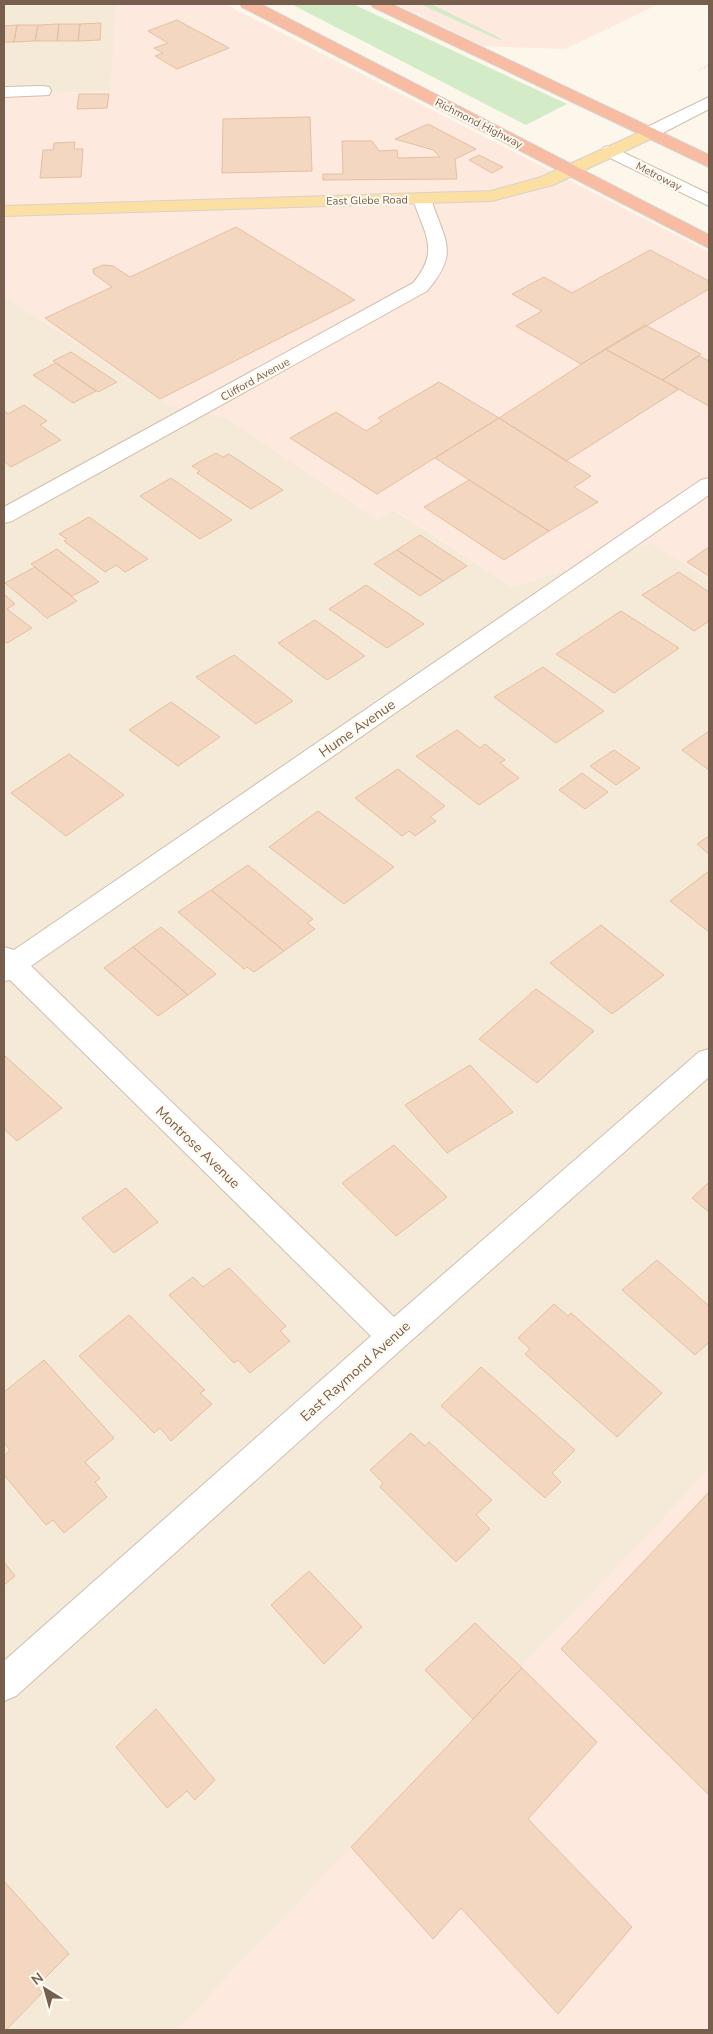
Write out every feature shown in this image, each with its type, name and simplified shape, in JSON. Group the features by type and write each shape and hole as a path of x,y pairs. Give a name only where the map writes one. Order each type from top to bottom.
{"highway":[{"name":"Richmond Highway","path":"248,4 709,242"},
{"path":"379,4 709,162"}],"main road":[{"name":"East Glebe Road","path":"4,211 492,196 532,186 649,133"}],"street":[{"path":"4,92 43,91"},
{"name":"East Glebe Road","path":"649,133 709,102"},
{"name":"Metroway","path":"610,151 709,201"},
{"name":"Clifford Avenue","path":"4,516 420,287 429,278 439,259 440,245 426,214 422,199"},
{"name":"Hume Avenue","path":"7,964 709,484"},
{"name":"Montrose Avenue","path":"7,964 393,1337"},
{"name":"East Raymond Avenue","path":"4,1684 393,1337 709,1060"}],"shaded area":[{"path":"4,4 116,4 111,91 4,95"},
{"path":"116,4 225,4 709,252 709,579 651,543 512,587 395,510 377,520 227,418 171,406 4,296 4,95 110,91"},
{"path":"396,4 659,4 565,49 483,46"},
{"path":"4,296 171,406 227,418 377,520 394,510 512,587 651,543 709,579 709,731 682,750 709,770 709,1470 177,2030 4,2030"},
{"path":"709,1469 709,2030 177,2030"}],"green space":[{"path":"291,4 353,4 567,104 526,125"},
{"path":"420,4 431,4 502,39 499,40"}],"building":[{"path":"177,20 229,48 177,69 155,56 163,53 154,48 168,43 148,31"},
{"path":"101,23 100,40 78,41 80,24"},
{"path":"59,24 80,24 78,41 57,41"},
{"path":"59,24 57,41 35,41 38,25"},
{"path":"17,25 38,25 35,41 14,42"},
{"path":"17,25 14,42 4,42 4,26"},
{"path":"79,94 109,94 107,108 77,109"},
{"path":"310,117 312,171 222,173 223,119"},
{"path":"428,124 476,149 455,159 457,179 323,180 323,174 343,174 342,141 372,141 379,151 397,150 398,158 440,157 433,150 395,139"},
{"path":"75,142 74,149 83,149 81,177 40,178 43,150 53,150 54,143"},
{"path":"479,155 503,167 492,173 469,160"},
{"path":"236,227 355,300 160,399 45,318 112,287 94,274 93,269 103,265 113,266 130,277"},
{"path":"650,250 709,281 709,289 581,364 516,326 542,311 512,294 544,277 572,293"},
{"path":"645,325 701,354 662,380 605,349"},
{"path":"605,349 679,389 566,461 499,418"},
{"path":"71,352 117,382 98,392 53,361"},
{"path":"699,356 709,361 709,406 662,380"},
{"path":"56,363 96,391 73,403 33,375"},
{"path":"439,382 499,418 377,494 290,438 336,412 366,431 382,421 378,418"},
{"path":"24,405 47,421 40,425 61,440 11,467 4,461 4,411 8,414"},
{"path":"499,418 591,476 574,487 598,502 549,531 435,458"},
{"path":"216,453 223,457 229,454 283,490 251,509 197,473 200,471 192,466"},
{"path":"171,478 232,520 200,539 140,496"},
{"path":"469,480 549,531 504,560 424,507"},
{"path":"89,517 148,559 125,572 116,565 105,572 64,541 67,539 59,534"},
{"path":"420,535 467,566 443,581 397,550"},
{"path":"709,547 709,576 687,562"},
{"path":"57,549 99,582 72,596 31,564"},
{"path":"397,550 443,581 420,596 374,564"},
{"path":"35,567 77,601 47,618 5,583"},
{"path":"679,572 709,592 709,621 694,631 642,595"},
{"path":"366,585 424,624 387,648 329,609"},
{"path":"4,594 15,604 7,609 32,628 7,643 4,641"},
{"path":"621,611 679,648 614,693 556,654"},
{"path":"315,620 365,656 327,680 278,643"},
{"path":"234,655 293,701 256,724 196,677"},
{"path":"543,667 604,711 556,743 494,697"},
{"path":"171,702 220,737 178,766 129,730"},
{"path":"457,730 480,748 485,744 505,760 500,763 519,778 479,805 416,756"},
{"path":"709,731 709,770 682,750"},
{"path":"614,750 640,768 616,785 590,766"},
{"path":"69,754 124,795 66,836 11,793"},
{"path":"398,769 445,806 430,817 436,821 415,836 409,831 402,836 355,798"},
{"path":"582,773 608,792 585,809 559,790"},
{"path":"318,811 394,867 344,904 269,847"},
{"path":"709,836 709,854 697,844"},
{"path":"248,865 313,919 307,923 315,929 284,951 211,890"},
{"path":"709,871 709,932 670,901"},
{"path":"211,890 284,951 254,972 247,967 244,969 178,912"},
{"path":"601,925 664,975 612,1014 550,963"},
{"path":"161,927 216,974 188,995 133,947"},
{"path":"133,947 188,995 158,1016 104,968"},
{"path":"536,989 594,1031 537,1083 479,1039"},
{"path":"4,1055 62,1108 17,1141 4,1129"},
{"path":"470,1065 513,1112 447,1153 405,1105"},
{"path":"394,1145 447,1197 396,1236 342,1183"},
{"path":"709,1182 709,1212 692,1198"},
{"path":"126,1188 158,1222 114,1253 82,1218"},
{"path":"657,1260 709,1306 709,1342 695,1355 622,1290"},
{"path":"229,1268 286,1326 280,1331 290,1341 250,1373 238,1360 234,1363 169,1295 193,1277 203,1287"},
{"path":"554,1304 568,1316 571,1313 662,1393 617,1437 525,1354 530,1349 518,1338"},
{"path":"129,1315 205,1390 200,1393 212,1404 171,1441 160,1428 154,1433 79,1356"},
{"path":"44,1360 114,1438 85,1462 100,1478 95,1482 107,1497 64,1533 53,1520 46,1525 4,1475 4,1456 10,1450 4,1443 4,1392"},
{"path":"481,1367 575,1450 552,1473 561,1482 545,1498 441,1406"},
{"path":"411,1433 425,1446 429,1442 492,1500 476,1515 490,1529 456,1562 380,1487 383,1483 370,1470"},
{"path":"709,1492 709,1795 561,1649"},
{"path":"4,1562 15,1576 4,1585"},
{"path":"309,1571 362,1627 324,1664 271,1605"},
{"path":"475,1623 522,1668 473,1719 425,1670"},
{"path":"522,1668 597,1742 528,1819 632,1927 558,2014 461,1908 433,1939 351,1847"},
{"path":"156,1709 215,1780 195,1800 187,1791 167,1808 116,1747"},
{"path":"4,1881 69,1954 37,1986 42,1993 6,2030 4,2030"}]}
